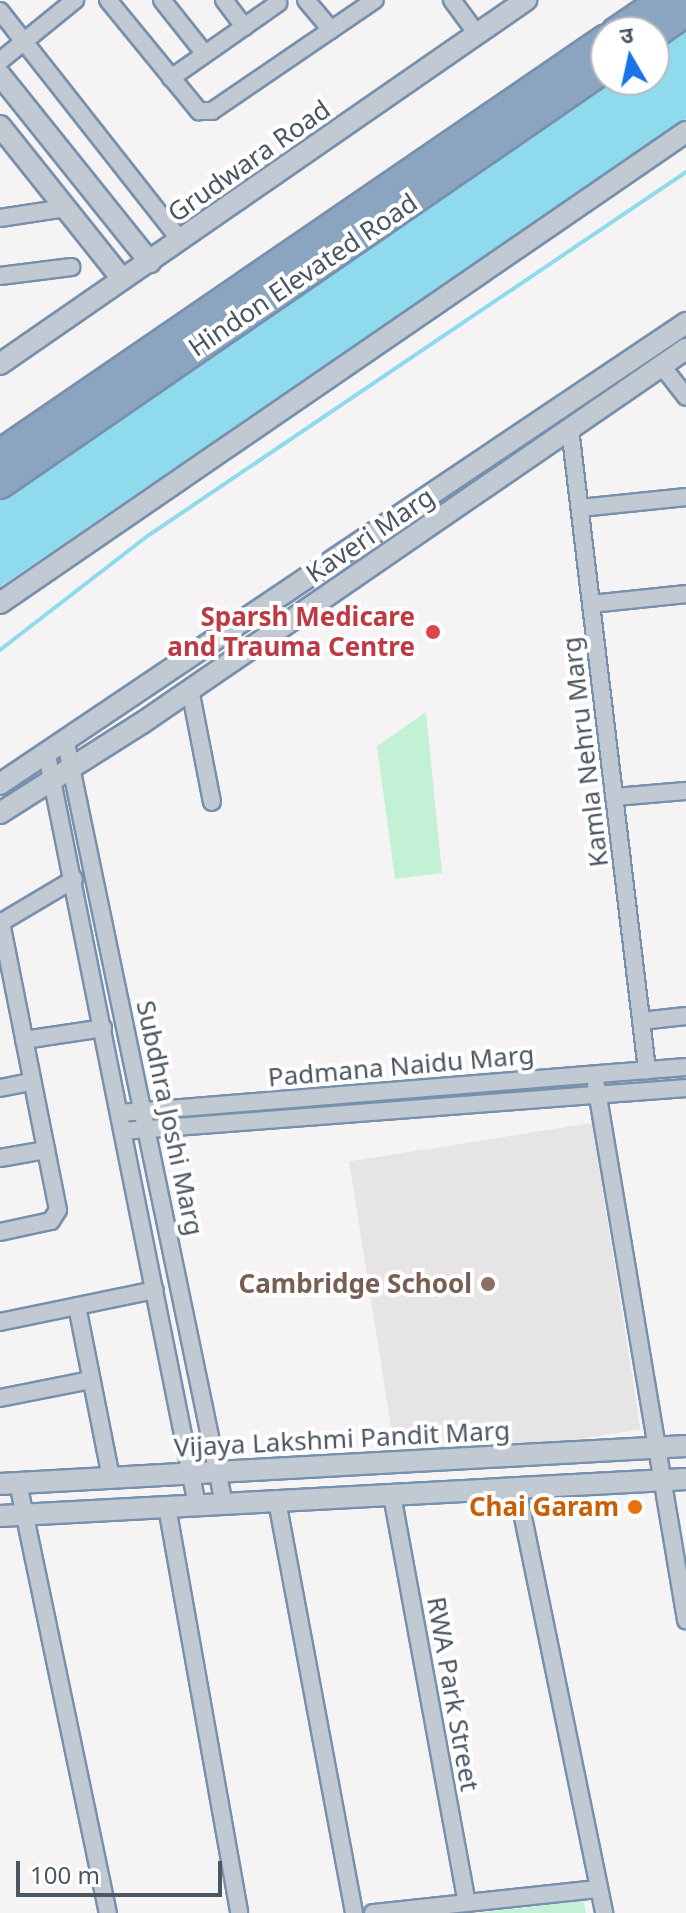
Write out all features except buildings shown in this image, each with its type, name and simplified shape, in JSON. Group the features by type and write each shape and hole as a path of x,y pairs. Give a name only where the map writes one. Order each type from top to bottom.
{"highway":[{"path":"640,16 663,0"},
{"name":"Hindon Elevated Road","path":"0,454 590,50"},
{"name":"Hindon Elevated Road","path":"0,484 590,78"}],"street":[{"path":"0,61 75,0"},
{"path":"108,0 199,111 212,111 372,1"},
{"path":"162,0 204,53"},
{"path":"224,0 244,27"},
{"path":"306,0 331,30"},
{"path":"452,0 477,34"},
{"name":"Grudwara Road","path":"0,364 526,0"},
{"path":"171,78 278,3"},
{"path":"0,11 180,240"},
{"path":"0,75 150,262"},
{"path":"0,126 122,279"},
{"path":"0,603 686,132"},
{"path":"0,218 65,208"},
{"path":"0,276 71,267"},
{"name":"Kaveri Marg","path":"0,784 66,743 686,323"},
{"name":"Kaveri Marg","path":"0,813 190,689 686,349"},
{"path":"662,366 686,397"},
{"name":"Kamla Nehru Marg","path":"570,429 647,1070"},
{"path":"580,508 686,497"},
{"path":"591,604 686,594"},
{"path":"190,689 212,802"},
{"name":"Subdhra Joshi Marg","path":"66,743 224,1504"},
{"name":"Subdhra Joshi Marg","path":"47,755 197,1505"},
{"path":"614,797 686,791"},
{"path":"0,1232 45,1223 56,1217 58,1210 0,923 74,879"},
{"path":"641,1021 686,1016"},
{"path":"24,1040 103,1028"},
{"name":"Padmana Naidu Marg","path":"120,1113 686,1067"},
{"path":"594,1074 686,1620"},
{"path":"0,1088 32,1082"},
{"name":"Padmana Naidu Marg","path":"123,1131 686,1088"},
{"path":"0,1158 46,1150"},
{"path":"0,1322 155,1290"},
{"path":"77,1306 111,1478"},
{"path":"0,1398 91,1380"},
{"name":"Vijaya Lakshmi Pandit Marg","path":"9,1483 686,1446"},
{"path":"0,1516 686,1479"},
{"path":"9,1483 24,1514 108,1913"},
{"path":"517,1488 604,1913"},
{"name":"RWA Park Street","path":"392,1495 467,1903"},
{"path":"277,1501 354,1913"},
{"path":"167,1507 239,1913"},
{"path":"373,1913 599,1889"}],"shaded area":[{"name":"Cambridge School","path":"592,1123 640,1429 398,1468 349,1161"}],"green space":[{"path":"426,712 442,873 395,879 377,746"},
{"path":"583,1901 586,1913 478,1913"}],"water":[{"path":"686,14 686,119 0,587 0,481 590,91 590,96 670,96 670,25"}],"waterway":[{"path":"0,650 149,535 686,172"}],"place":[{"name":"Sparsh Medicare and Trauma Centre","path":"433,632"},
{"name":"Cambridge School","path":"488,1284"},
{"name":"Chai Garam","path":"635,1507"}]}
